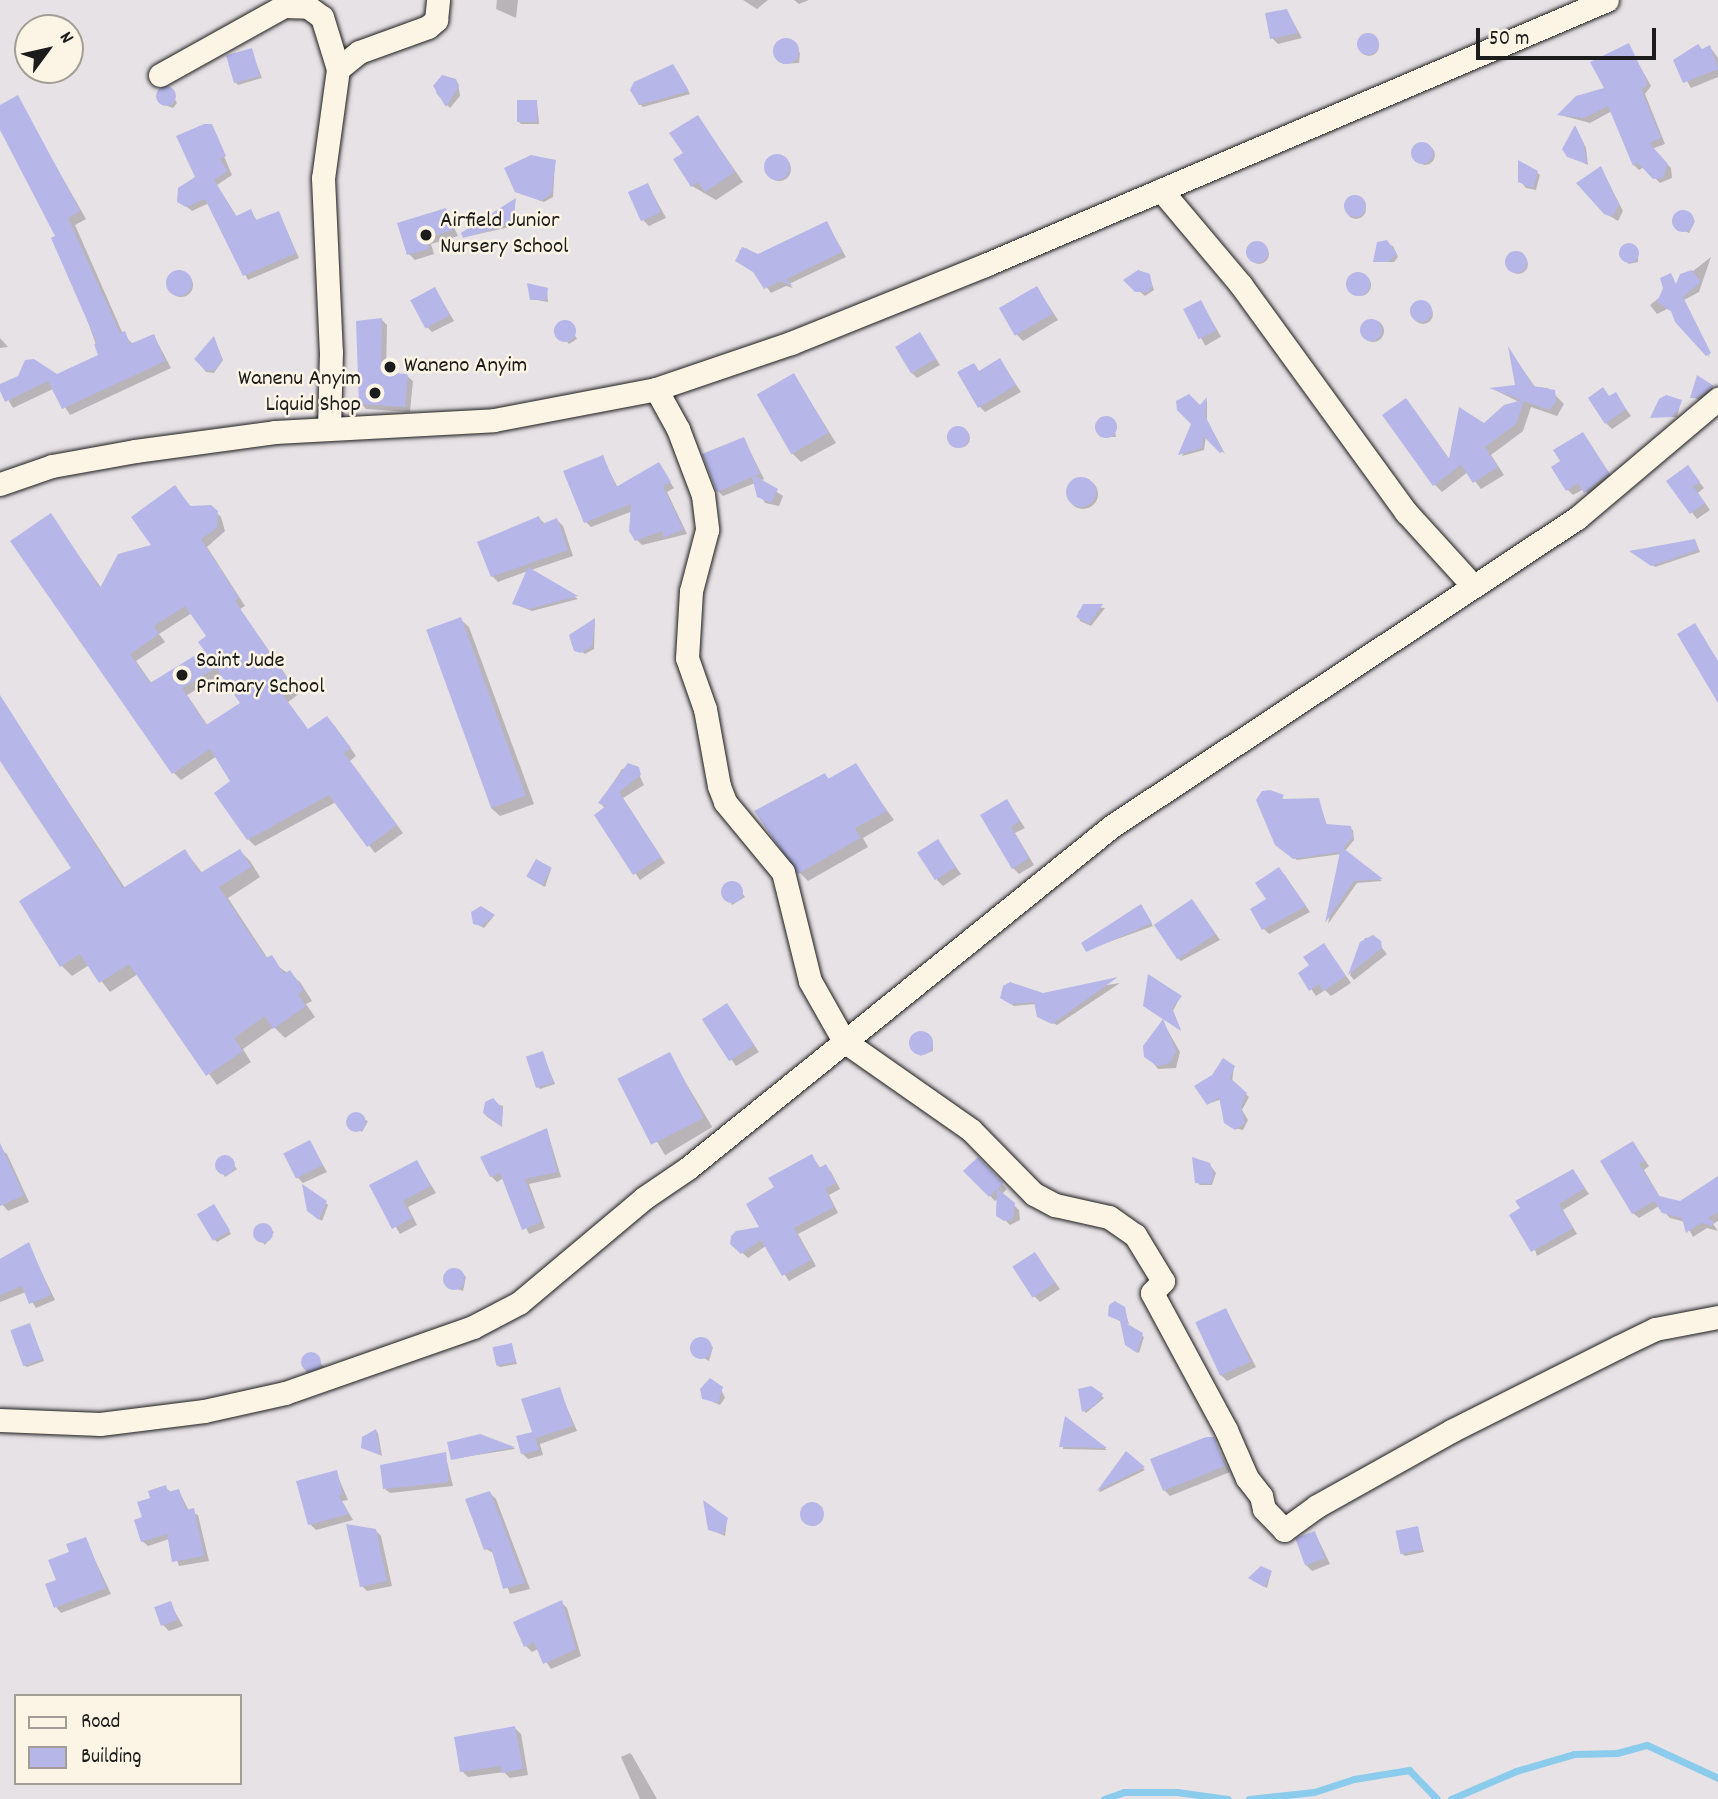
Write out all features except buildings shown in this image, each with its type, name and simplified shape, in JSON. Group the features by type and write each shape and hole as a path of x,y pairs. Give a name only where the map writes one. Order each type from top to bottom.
{"street":[{"path":"338,69 359,51 428,27 436,20 438,0"},
{"path":"0,484 52,466 135,451 329,428 494,420 656,389 791,343 1161,190 1607,0"},
{"path":"160,75 284,6 308,6 322,18 338,69 323,178 331,352 329,428"},
{"path":"1161,190 1241,285 1406,512 1473,586"},
{"path":"656,389 678,429 703,495 707,530 691,590 687,658 705,709 721,794 783,873 810,981 844,1041 971,1130 1034,1194 1055,1205 1109,1217 1135,1235 1163,1280 1152,1293 1226,1430 1247,1478 1261,1496 1264,1510 1284,1530 1317,1506 1451,1431 1618,1347 1655,1329 1718,1317"},
{"path":"0,1420 100,1424 204,1411 285,1393 473,1327 519,1303 644,1198 688,1168 1112,826 1577,518 1718,399"}],"waterway":[{"path":"1451,1799 1516,1771 1574,1754 1617,1753 1647,1745 1718,1778"},
{"path":"1249,1799 1314,1792 1354,1779 1409,1770 1437,1799"},
{"path":"1104,1799 1124,1792 1177,1792 1228,1799"}],"place":[{"name":"Airfield Junior Nursery School","path":"426,235"},
{"name":"Waneno Anyim","path":"390,367"},
{"name":"Wanenu Anyim Liquid Shop","path":"375,393"},
{"name":"Saint Jude Primary School","path":"182,675"}]}
